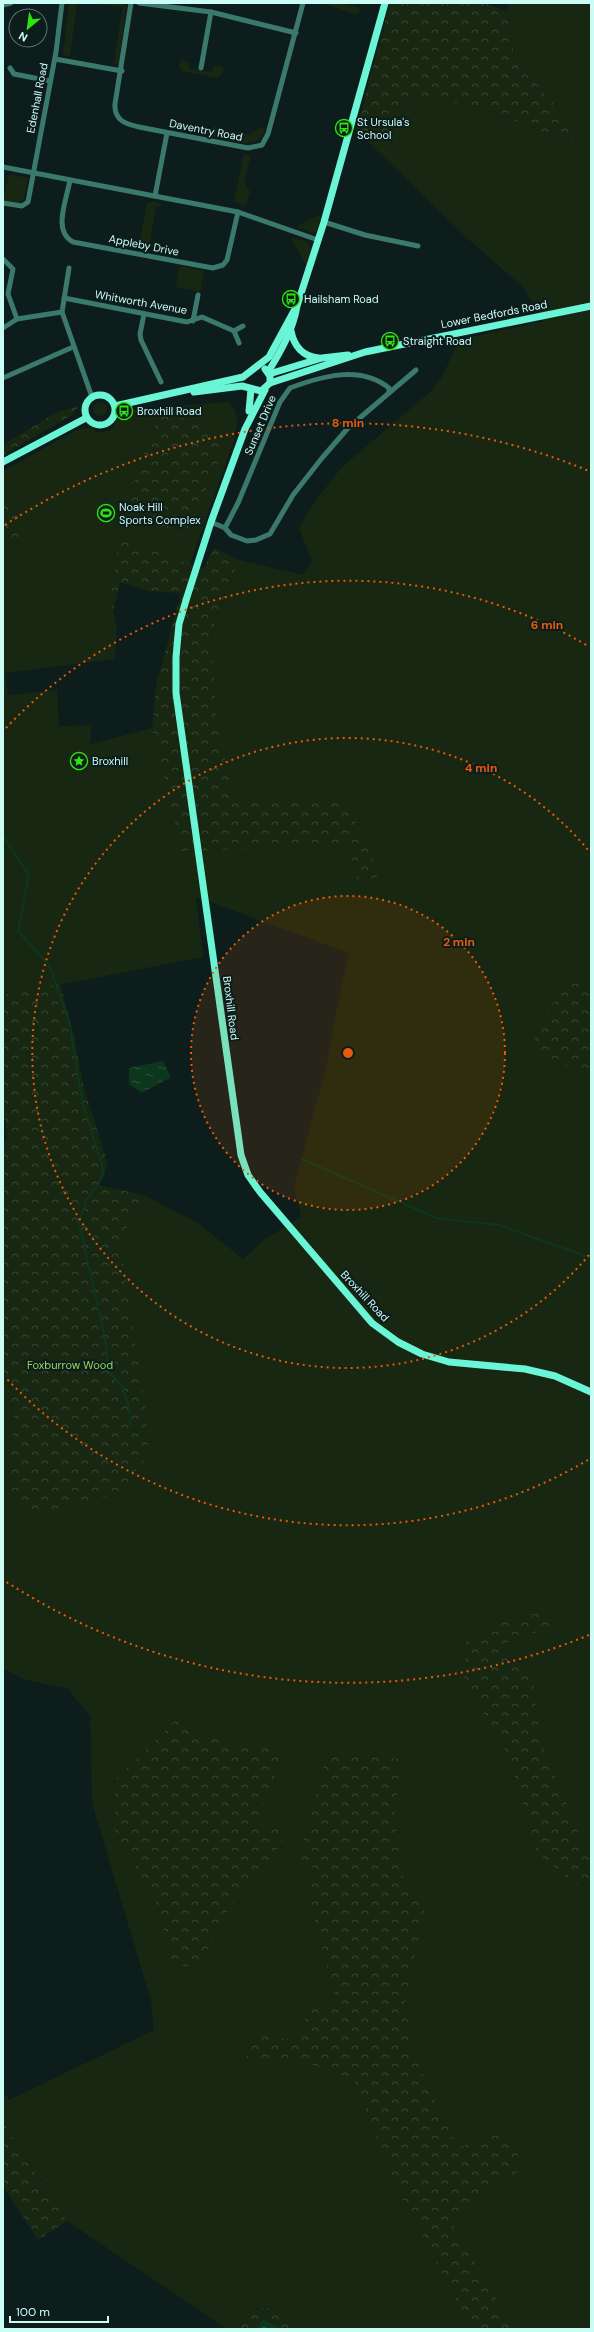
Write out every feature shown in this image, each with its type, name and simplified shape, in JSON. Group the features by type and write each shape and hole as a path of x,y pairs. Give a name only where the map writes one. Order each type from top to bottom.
{"street":[{"path":"3,5 11,3"},
{"name":"Edenhall Road","path":"3,203 20,206 26,204 34,173 55,59 62,3"},
{"name":"Daventry Road","path":"131,3 115,110 119,119 128,125 245,148 262,145 268,134 303,3"},
{"path":"139,3 211,12 296,33"},
{"path":"182,391 196,392 242,386 257,392 265,390 270,384 268,373 291,330 297,306 324,222 386,3"},
{"path":"201,68 211,12"},
{"path":"55,59 122,71"},
{"path":"10,68 14,74 50,81"},
{"path":"155,196 168,133"},
{"path":"3,167 238,212 318,240"},
{"name":"Appleby Drive","path":"70,180 61,225 66,236 73,242 212,268 218,267 223,265 229,254 238,212"},
{"path":"324,222 365,235 418,246"},
{"path":"3,259 13,269 8,294 18,319"},
{"path":"70,268 62,312 73,347 92,397"},
{"path":"193,321 198,295"},
{"name":"Whitworth Avenue","path":"64,298 187,322 202,317 234,331"},
{"path":"115,406 236,380 257,367 269,357 297,306"},
{"name":"Lower Bedfords Road","path":"268,373 322,358 355,355 591,306"},
{"path":"3,328 18,319 62,312"},
{"path":"144,314 140,334 141,340 161,382"},
{"path":"239,343 234,331 243,326"},
{"path":"291,330 292,338 301,351 314,358 322,358"},
{"path":"3,378 73,347"},
{"name":"Lower Bedfords Road","path":"270,384 355,355"},
{"path":"257,367 268,373"},
{"path":"211,522 225,528 231,535 247,541 256,540 270,534 301,483 330,448 348,428 416,370"},
{"path":"248,373 246,381 250,388"},
{"name":"Sunset Drive","path":"225,528 241,497 280,402 290,388 350,373 367,376 381,382 389,388 389,393"},
{"name":"Broxhill Road","path":"245,429 251,405 250,388"},
{"name":"Broxhill Road","path":"265,390 258,400 245,429 211,522 179,624 176,657 176,693 210,928 235,1122 241,1155 248,1175 260,1192 372,1323 398,1342 422,1354 449,1362 525,1370 555,1376 591,1392"},
{"path":"86,418 98,425 108,424 114,415 115,406 110,399 104,396 92,397"},
{"path":"86,418 85,408 92,397"},
{"path":"3,462 86,418"}],"green space":[{"path":"69,3 77,3 70,56 63,55"},
{"path":"89,3 126,3 119,63 111,63 114,61 123,7"},
{"path":"328,3 341,3 360,8 358,15 328,5"},
{"path":"390,3 484,3 506,11 515,59 578,132 569,144 530,126 469,104 409,98 388,139 355,134"},
{"path":"509,3 591,3 591,2329 304,2329 277,2308 250,2309 238,2329 227,2329 67,2221 3,2122 3,2091 9,2100 154,2030 151,2001 92,1803 90,1716 68,1689 23,1679 3,1668 3,1373 14,1415 10,1501 120,1240 144,1195 198,1223 243,1259 265,1239 301,1217 294,1187 327,1064 334,1022 349,953 196,897 203,957 3,996 3,471 78,429 92,427 98,433 111,430 119,416 132,410 228,402 232,406 237,420 234,441 186,575 148,591 120,582 113,611 117,628 115,659 5,673 8,695 57,690 59,726 91,725 90,744 215,712 211,632 239,560 303,575 312,562 299,528 315,501 342,467 431,391 442,377 459,340 544,321 523,287 468,239 362,136 388,139 409,98 469,104 530,126 569,144 578,132 515,59 506,11"},
{"path":"181,59 189,63 189,69 212,72 213,66 224,67 222,74 217,78 182,71 179,66"},
{"path":"214,126 249,135 260,127 265,129 262,136 257,141 242,143 211,136"},
{"path":"244,154 251,156 244,181 250,192 246,206 234,202"},
{"path":"9,174 28,178 24,200 19,203 3,200"},
{"path":"153,201 162,204 156,208 148,252 138,249 147,203"},
{"path":"318,215 321,218 316,232 313,233 296,227"},
{"path":"291,238 306,241 311,248 307,267"},
{"path":"180,266 204,271 200,292 176,287"},
{"path":"100,402 105,404 107,409 105,414 100,416 95,414 93,409 95,404"},
{"path":"78,406 74,414 3,455 3,445 57,412"},
{"path":"160,413 179,420 180,417 207,427 206,430 225,437 217,459 219,460 217,466 215,466 200,506 202,507 199,514 197,513 189,535 141,520 142,517 123,510 132,482 134,482 149,441 147,440 150,434 152,434"},
{"path":"14,500 25,536 3,543 3,503"},
{"path":"120,538 203,569 214,548 239,560 211,632 216,712 233,803 344,798 381,875 359,884 348,846 182,851 152,729 156,686 181,593 148,591 120,582 113,611 110,596"},
{"path":"565,980 591,987 591,1072 542,1059 532,1043"},
{"name":"Foxburrow Wood","path":"60,984 73,1031 84,1088 108,1164 98,1185 144,1195 120,1240 146,1414 148,1456 118,1494 45,1512 9,1504 14,1415 3,1373 3,1141 8,1140 3,1109 3,995"},
{"path":"548,1612 550,1630 511,1637 501,1651 533,1681 540,1738 591,1864 591,1888 581,1888 538,1854 506,1751 464,1681 466,1642 502,1619"},
{"path":"175,1721 212,1738 285,1752 255,1822 289,1832 252,1882 230,1906 198,1967 173,1965 156,1902 114,1829 115,1780"},
{"path":"327,1755 400,1759 395,1816 401,1874 426,1905 405,1999 412,2052 458,2148 495,2133 518,2143 517,2172 449,2218 514,2329 472,2329 399,2192 354,2080 306,2062 247,2058 248,2030 300,2042 308,2005 339,2009 311,1908 313,1862 298,1860"},
{"path":"3,2122 67,2221 38,2240 3,2186"},
{"path":"277,2308 304,2329 238,2329 250,2309"}],"water":[{"path":"163,1061 171,1077 142,1093 129,1084 129,1068"},
{"path":"263,2319 282,2329 257,2329"}],"waterway":[{"path":"3,836 29,875 18,931 49,965 69,1021 82,1100 104,1172 98,1185 86,1200 79,1223 106,1343 108,1371 121,1385 128,1402 131,1427"},
{"path":"302,1159 436,1218 499,1225 591,1258"}],"place":[{"name":"St Ursula's School","path":"344,128"},
{"name":"Hailsham Road","path":"291,299"},
{"name":"Straight Road","path":"390,341"},
{"name":"Broxhill Road","path":"124,411"},
{"name":"Noak Hill Sports Complex","path":"106,513"},
{"name":"Broxhill","path":"79,761"}]}
